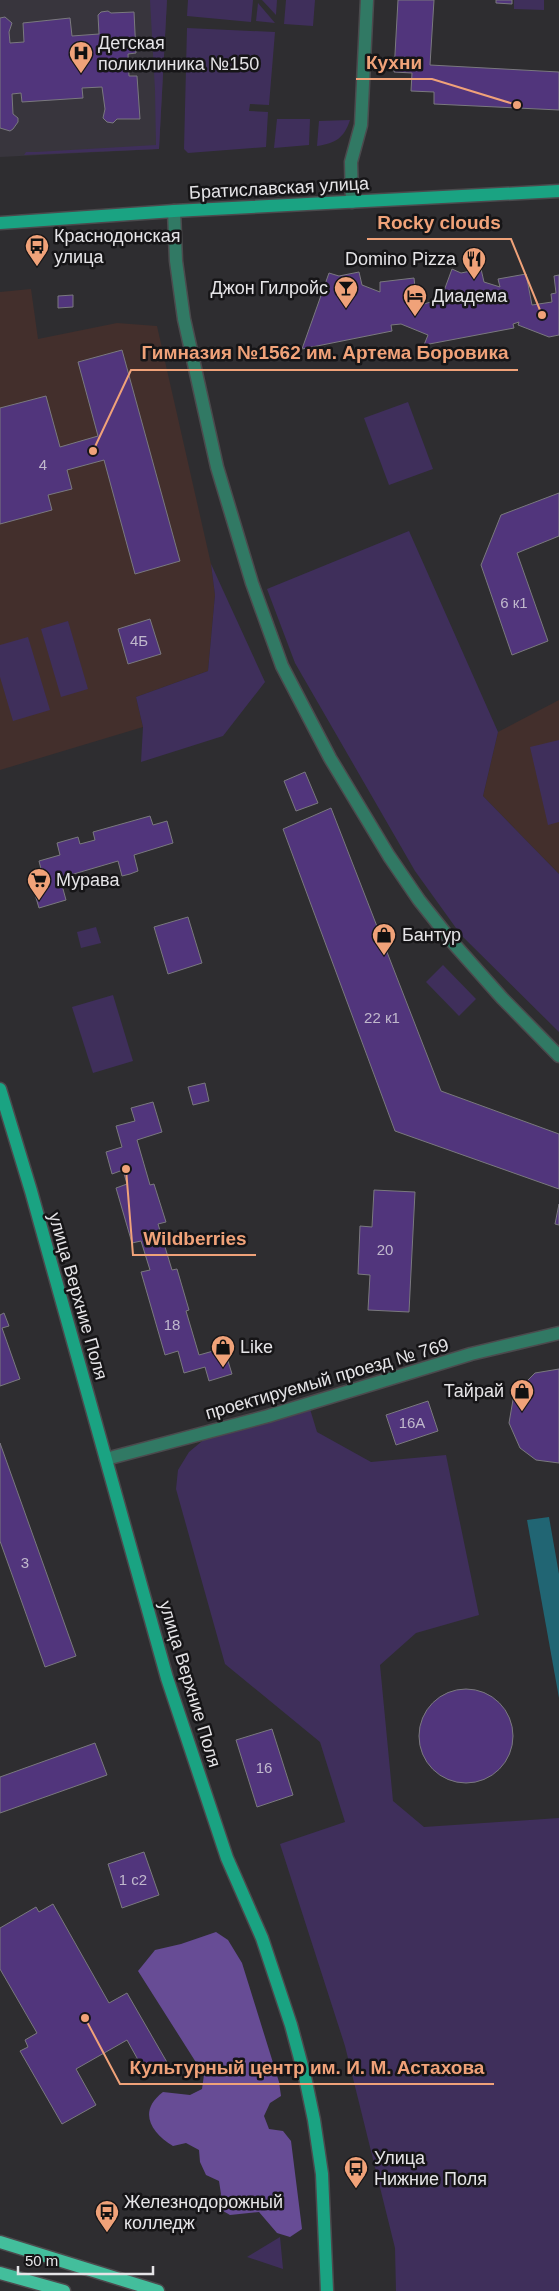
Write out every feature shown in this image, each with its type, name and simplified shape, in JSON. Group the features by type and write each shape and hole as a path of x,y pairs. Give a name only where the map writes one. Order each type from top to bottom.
{"main road":[{"name":"Братиславская улица","path":"0,223 174,211 559,191"},
{"name":"улица Верхние Поля","path":"0,1089 31,1190 167,1678 227,1858 262,1938 303,2068 314,2120 322,2174 327,2291"},
{"path":"0,2242 158,2291"},
{"path":"0,2273 64,2291"}],"street":[{"path":"352,202 350,162 361,125 367,0"},
{"path":"174,211 176,261 184,319 214,458 252,583 282,666 330,758 389,856 419,900 460,951 559,1056"},
{"name":"проектируемый проезд № 769","path":"106,1459 268,1416 472,1354 559,1334"}],"shaded area":[{"name":"Детская поликлиника №150","path":"0,0 167,0 159,149 0,157"},
{"path":"150,0 167,0 159,149 24,155 26,152 156,145"},
{"path":"188,0 253,0 251,22 187,16"},
{"path":"262,0 277,0 276,15"},
{"path":"286,0 315,0 313,26 284,24"},
{"path":"514,0 544,0 544,10 514,9"},
{"path":"258,3 275,23 256,21"},
{"path":"187,28 275,32 269,105 250,104 249,111 268,112 266,147 188,153 184,149"},
{"path":"277,119 310,119 309,145 274,148"},
{"path":"350,120 345,131 338,139 317,146 319,121"},
{"path":"31,289 38,339 117,323 157,326 211,564 215,595 208,671 136,697 143,727 0,770 0,292"},
{"path":"408,402 433,469 389,485 364,418"},
{"path":"409,531 498,732 483,796 559,874 559,1032 461,935 415,871 295,663 267,589"},
{"path":"211,564 265,682 223,736 141,762 143,727 136,697 208,671 215,595"},
{"path":"68,621 88,689 61,697 41,629"},
{"path":"28,637 50,710 13,721 0,677 0,645"},
{"path":"559,700 559,874 483,796 498,732"},
{"path":"559,740 559,822 548,825 530,747"},
{"path":"96,927 101,943 81,948 77,932"},
{"path":"443,965 476,999 459,1016 426,982"},
{"path":"113,995 133,1061 93,1073 72,1007"},
{"path":"310,1409 317,1432 371,1462 446,1455 479,1615 416,1633 380,1665 393,1801 424,1827 559,1818 559,2291 396,2291 395,2248 345,2046 280,1844 345,1822 320,1742 225,1664 176,1489 178,1470 189,1452 207,1437"},
{"path":"216,1932 228,1940 242,1963 279,2082 281,2096 270,2103 264,2116 269,2129 283,2131 291,2141 302,2229 290,2237 277,2233 259,2212 230,2215 218,2208 221,2194 219,2181 206,2175 200,2162 199,2150 186,2143 173,2146 158,2134 150,2121 151,2106 155,2099 163,2092 190,2095 202,2089 204,2075 138,1971 155,1950 181,1944"},
{"path":"280,2237 283,2269 247,2257"}],"water":[{"path":"549,1517 559,1574 559,1698 527,1520"}],"building":[{"path":"398,0 434,0 430,65 559,72 559,110 434,104 434,92 411,91 412,73 394,72"},
{"path":"496,0 512,0 512,4 496,3"},
{"path":"108,11 111,13 134,12 136,53 128,54 129,76 137,76 140,119 117,119 113,123 107,122 103,118 105,109 102,87 82,88 83,98 22,102 21,93 12,94 13,114 18,118 18,122 10,131 0,128 0,18 5,17 12,23 9,32 10,43 24,42 23,23 70,18 72,36 99,34 98,15 101,12"},
{"path":"452,269 461,273 481,269 484,282 500,287 498,279 526,274 532,305 552,302 551,294 556,293 554,276 559,275 559,335 549,337 518,325 519,322 513,324 514,328 424,345 428,335 401,324 391,325 392,331 302,349 329,273 339,276 359,272 362,285 380,292 380,282 414,278 417,306 441,299"},
{"path":"73,295 73,307 58,308 58,296"},
{"path":"122,350 180,561 135,574 104,460 67,470 72,489 48,495 52,510 0,524 0,408 46,396 60,447 98,436 78,362"},
{"path":"559,493 559,536 517,553 548,641 512,655 481,565 501,515"},
{"path":"150,619 161,654 128,664 118,629"},
{"path":"305,772 318,803 296,811 284,781"},
{"path":"331,808 441,1091 559,1134 559,1189 395,1131 283,829"},
{"path":"150,816 153,825 167,821 173,843 134,855 138,871 130,874 122,876 118,861 60,878 66,900 39,908 32,884 44,881 39,861 60,855 57,843 78,837 80,844 95,840 93,832"},
{"path":"188,917 202,963 168,974 154,927"},
{"path":"205,1083 209,1101 193,1105 188,1087"},
{"path":"153,1102 162,1132 137,1140 150,1185 154,1184 166,1222 158,1224 172,1270 177,1269 189,1310 186,1311 199,1355 224,1348 232,1374 209,1381 205,1367 184,1373 178,1351 165,1355 141,1272 150,1270 141,1241 132,1243 116,1188 127,1184 123,1170 112,1174 106,1152 122,1147 116,1126 135,1121 131,1108"},
{"path":"374,1190 415,1192 409,1312 368,1310 370,1275 358,1274 360,1226 372,1227"},
{"path":"559,1204 559,1225 555,1224"},
{"path":"4,1313 9,1326 2,1328 20,1379 0,1386 0,1315"},
{"path":"559,1369 559,1463 536,1460 520,1448 509,1423 514,1394 535,1373"},
{"path":"428,1401 438,1431 396,1445 386,1415"},
{"path":"0,1443 76,1656 45,1667 0,1541"},
{"path":"466,1689 484,1693 499,1703 509,1718 513,1736 509,1754 499,1769 484,1779 466,1783 448,1779 433,1769 423,1754 419,1736 423,1718 433,1703 448,1693"},
{"path":"272,1729 293,1795 257,1807 236,1740"},
{"path":"95,1743 107,1775 0,1813 0,1777"},
{"path":"144,1852 159,1895 122,1908 108,1864"},
{"path":"53,1904 109,2003 127,1993 168,2064 147,2076 127,2040 76,2069 96,2105 62,2124 20,2051 28,2047 25,2040 37,2033 0,1969 0,1928 36,1907 39,1912"}],"place":[{"name":"Детская поликлиника №150","path":"81,74"},
{"name":"Кухни","path":"517,105"},
{"name":"Краснодонская улица","path":"37,267"},
{"name":"Domino Pizza","path":"474,280"},
{"name":"Джон Гилройс","path":"346,309"},
{"name":"Rocky clouds","path":"542,315"},
{"name":"Диадема","path":"415,317"},
{"name":"Гимназия №1562 им. Артема Боровика","path":"93,451"},
{"name":"Мурава","path":"39,901"},
{"name":"Бантур","path":"384,956"},
{"name":"Wildberries","path":"126,1169"},
{"name":"Like","path":"223,1368"},
{"name":"Тайрай","path":"522,1412"},
{"name":"Культурный центр им. И. М. Астахова","path":"85,2018"},
{"name":"Улица Нижние Поля","path":"356,2189"},
{"name":"Железнодорожный колледж","path":"107,2233"}]}
